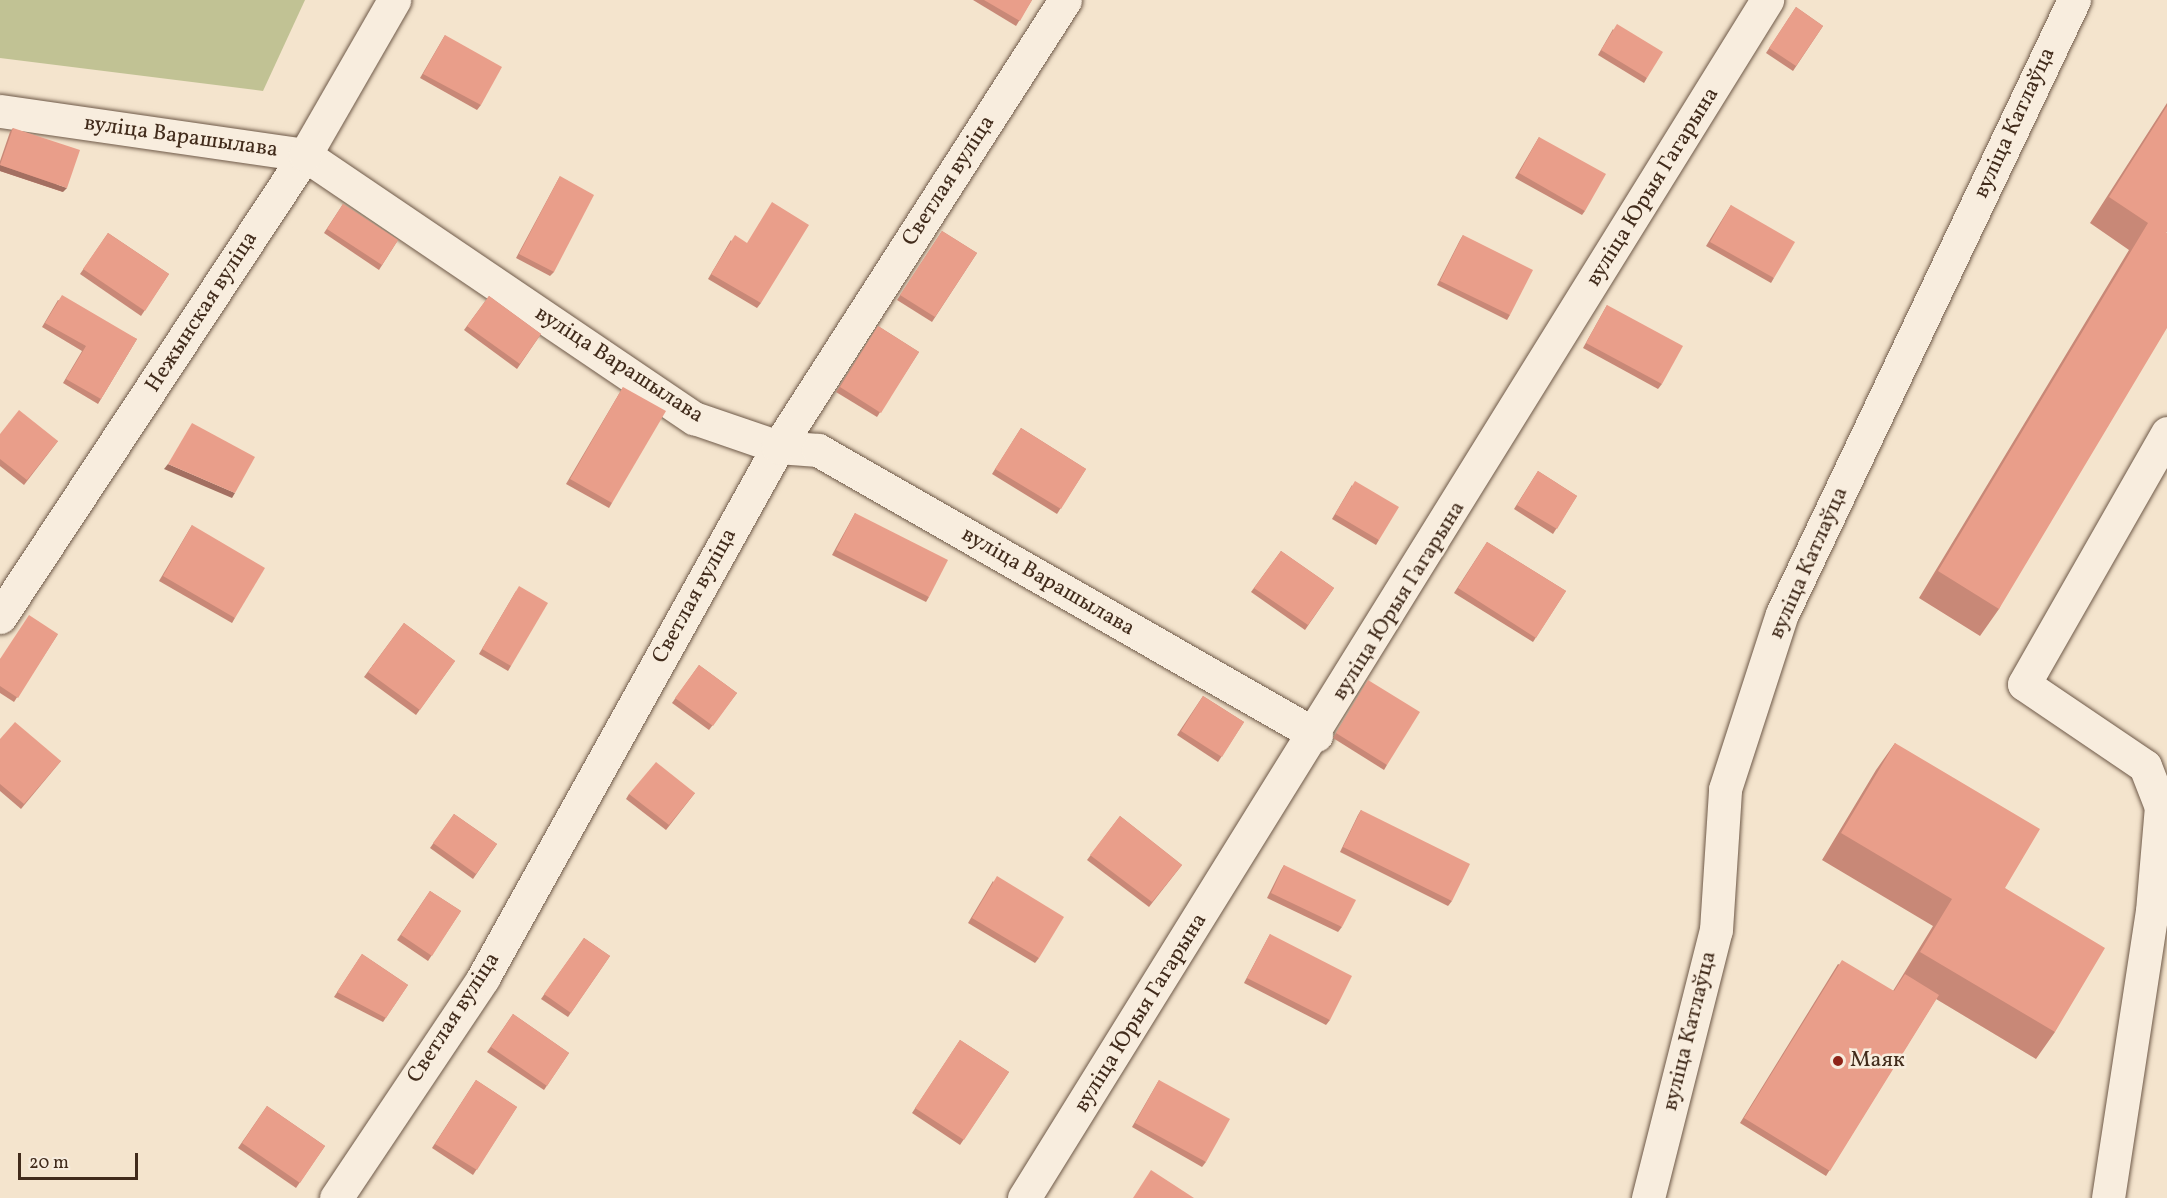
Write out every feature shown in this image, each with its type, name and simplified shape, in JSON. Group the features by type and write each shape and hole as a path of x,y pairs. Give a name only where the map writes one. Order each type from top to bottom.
{"street":[{"name":"Нежынская вуліца","path":"0,617 305,155 393,0"},
{"name":"Светлая вуліца","path":"336,1198 483,978 778,447 1065,0"},
{"name":"вуліца Юрыя Гагарына","path":"1024,1198 1316,735 1767,0"},
{"name":"вуліца Катлаўца","path":"1648,1198 1716,930 1725,789 1782,614 2073,0"},
{"name":"вуліца Варашылава","path":"0,111 305,155 694,418 778,447 818,450 1316,735"},
{"path":"2108,1198 2152,911 2161,807 2145,766 2024,684 2167,433"}],"green space":[{"path":"0,0 305,0 263,91 0,58"}],"building":[{"path":"984,0 1032,0 1020,21"},
{"path":"1796,7 1823,26 1796,66 1769,48"},
{"path":"1617,24 1663,52 1647,78 1601,50"},
{"path":"445,35 502,67 481,105 423,74"},
{"path":"2167,106 2167,328 1999,609 1938,571 2148,223 2109,197"},
{"path":"13,128 80,150 67,188 0,165"},
{"path":"1539,137 1606,174 1585,211 1519,173"},
{"path":"560,176 594,195 554,272 519,254"},
{"path":"772,202 809,225 761,303 711,274 735,235 747,243"},
{"path":"343,204 398,240 382,265 327,229"},
{"path":"1731,205 1795,242 1774,278 1710,242"},
{"path":"942,231 977,253 935,317 900,295"},
{"path":"108,233 169,274 145,311 83,269"},
{"path":"1463,235 1533,270 1510,315 1440,281"},
{"path":"62,295 137,339 101,399 66,379 86,346 45,323"},
{"path":"489,296 541,334 520,364 467,326"},
{"path":"1607,305 1683,346 1662,384 1586,343"},
{"path":"878,326 919,352 881,413 840,387"},
{"path":"623,387 666,411 612,503 570,479"},
{"path":"19,410 58,441 27,480 0,459 0,434"},
{"path":"192,423 255,457 235,493 168,464"},
{"path":"1021,428 1086,469 1061,509 995,469"},
{"path":"1538,471 1577,496 1557,529 1517,505"},
{"path":"1355,481 1399,507 1379,540 1335,514"},
{"path":"855,513 948,560 929,597 836,550"},
{"path":"192,525 265,568 235,618 163,576"},
{"path":"1487,542 1566,591 1536,638 1458,588"},
{"path":"1281,551 1334,588 1308,625 1254,588"},
{"path":"519,586 548,603 511,666 482,649"},
{"path":"29,615 58,634 18,698 0,686 0,659"},
{"path":"404,623 455,661 420,710 368,672"},
{"path":"699,665 737,693 713,726 675,698"},
{"path":"1368,680 1420,712 1387,765 1336,733"},
{"path":"1203,696 1244,722 1222,757 1181,731"},
{"path":"15,722 61,761 24,804 0,784 0,739"},
{"path":"1895,743 2040,829 2005,888 2105,948 2055,1032 1920,952 1952,899 1841,833"},
{"path":"656,762 695,793 669,825 629,794"},
{"path":"1361,810 1470,864 1452,901 1343,847"},
{"path":"454,814 497,844 476,874 433,843"},
{"path":"1120,816 1182,865 1152,902 1090,855"},
{"path":"1284,865 1356,900 1342,927 1271,893"},
{"path":"997,876 1064,917 1039,958 972,918"},
{"path":"430,891 461,911 432,956 401,935"},
{"path":"1270,934 1352,976 1330,1020 1247,978"},
{"path":"584,938 610,956 571,1013 544,994"},
{"path":"362,954 408,985 386,1018 337,992"},
{"name":"Маяк","path":"1842,960 1894,991 1905,974 1939,995 1830,1171 1744,1118"},
{"path":"513,1014 569,1053 547,1086 491,1047"},
{"path":"960,1040 1009,1072 964,1140 915,1108"},
{"path":"476,1080 517,1107 477,1170 435,1144"},
{"path":"1159,1080 1230,1119 1206,1162 1135,1123"},
{"path":"267,1106 325,1146 300,1183 242,1143"},
{"path":"1151,1170 1194,1198 1133,1198"}],"place":[{"name":"Маяк","path":"1838,1061"}]}
